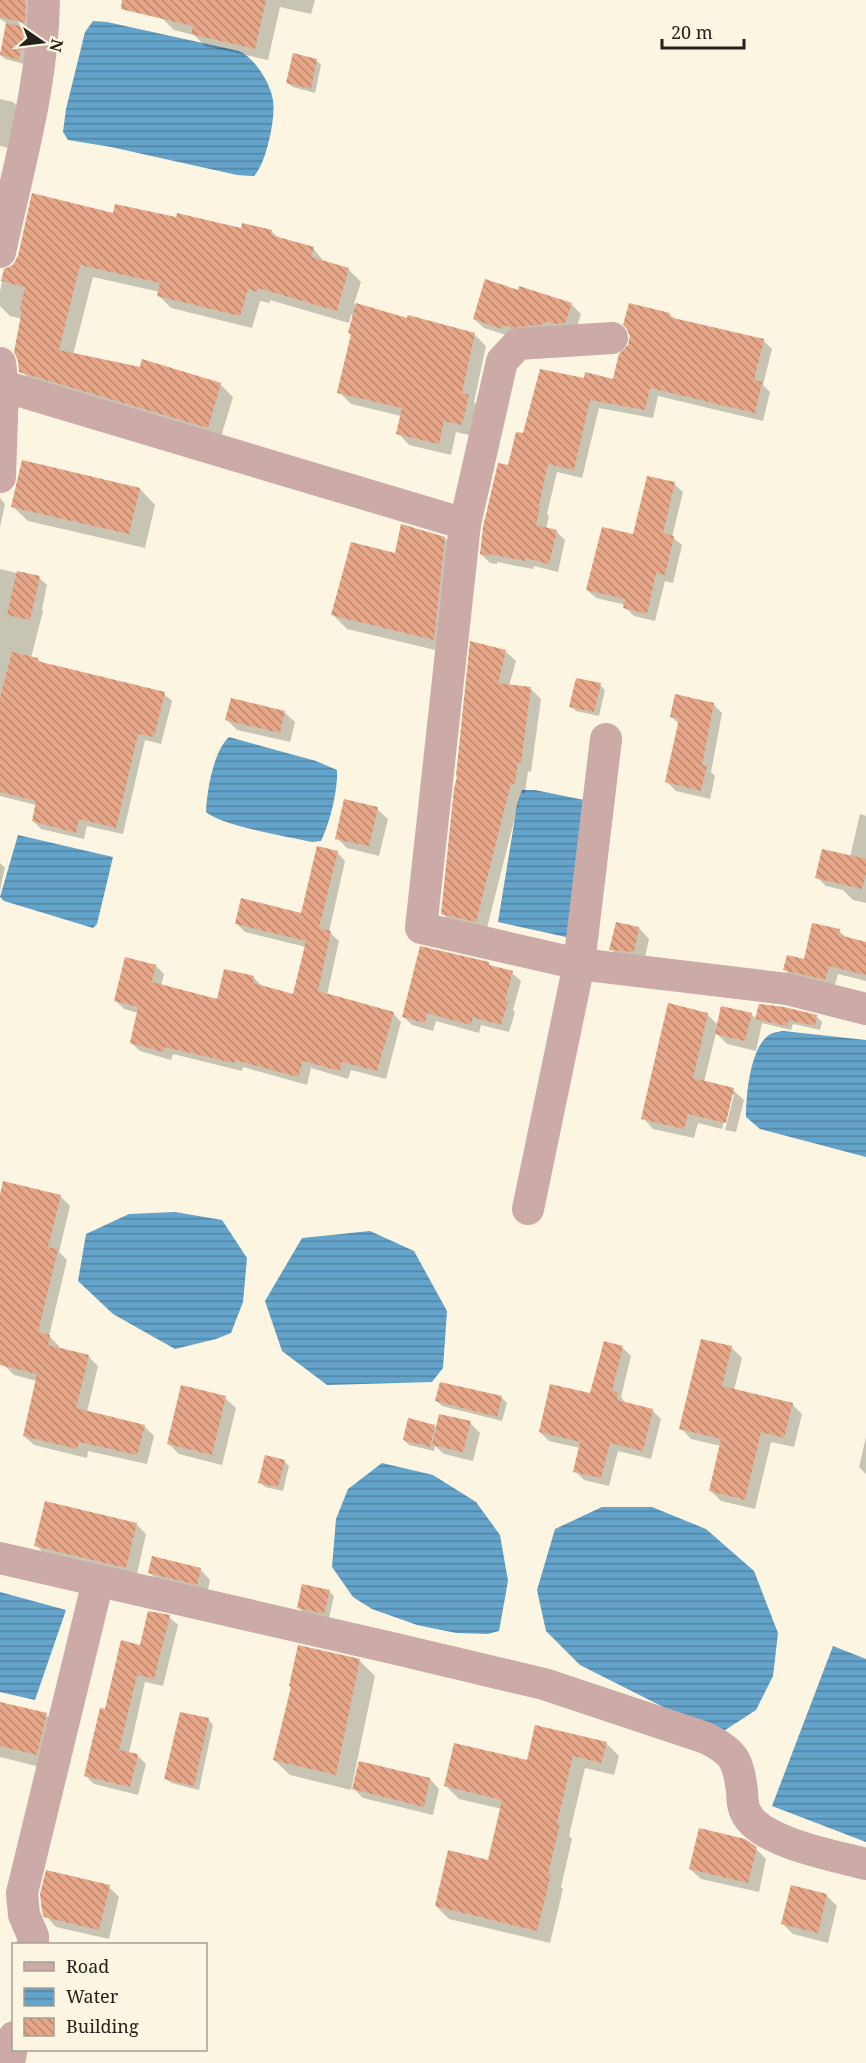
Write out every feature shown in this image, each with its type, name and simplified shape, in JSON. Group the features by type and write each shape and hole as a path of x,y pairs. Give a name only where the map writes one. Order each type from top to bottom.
{"street":[{"path":"0,252 44,39 44,0"},
{"path":"612,338 518,344 502,361 465,524 422,928 579,964 787,989 866,1009"},
{"path":"0,477 1,378 465,524"},
{"path":"528,1209 579,964 606,739"},
{"path":"0,1558 544,1684 706,1738 726,1748 739,1768 746,1813 757,1826 784,1842 866,1864"},
{"path":"33,1943 33,1936 24,1915 22,1893 98,1581"},
{"path":"9,2063 12,2047"}],"water":[{"path":"93,21 107,22 239,51 251,60 269,86 274,108 266,151 254,176 237,175 111,147 68,140 63,132 66,109 85,32"},
{"path":"229,737 316,761 337,770 333,806 321,841 312,842 256,830 226,822 206,812 209,783 215,762 223,744"},
{"path":"522,790 535,790 584,800 570,934 566,937 498,922 517,805"},
{"path":"18,835 113,857 97,924 93,928 4,901 0,897"},
{"path":"783,1031 866,1040 866,1157 760,1129 746,1117 748,1085 757,1050 769,1035"},
{"path":"175,1212 222,1220 247,1258 243,1302 231,1333 175,1349 113,1314 78,1281 86,1234 129,1214"},
{"path":"370,1231 414,1251 447,1311 443,1368 432,1382 327,1385 282,1351 265,1301 302,1238"},
{"path":"382,1463 433,1475 476,1502 500,1535 508,1581 499,1631 488,1634 456,1633 417,1625 372,1609 353,1597 332,1567 336,1519 348,1489"},
{"path":"602,1507 652,1507 706,1529 754,1571 778,1633 773,1676 756,1710 716,1736 695,1723 580,1665 546,1631 537,1590 555,1529"},
{"path":"0,1592 66,1610 35,1700 0,1692"},
{"path":"833,1646 866,1659 866,1842 772,1806"}],"building":[{"path":"0,0 26,0 25,23 0,17"},
{"path":"122,0 266,0 255,49 191,34 193,26 121,9"},
{"path":"6,23 25,27 19,60 0,55"},
{"path":"293,53 317,59 311,89 286,83"},
{"path":"32,193 113,213 115,204 176,217 177,213 241,228 242,223 272,230 271,235 314,247 311,257 349,268 337,311 258,288 257,292 248,289 240,316 157,296 160,283 80,265 59,350 140,367 142,359 221,383 208,428 19,372 18,360 14,352 25,287 1,281 4,269 13,265 18,256"},
{"path":"485,279 518,290 519,286 572,303 565,323 554,324 546,321 545,324 512,328 503,325 502,329 473,319"},
{"path":"356,303 407,318 408,315 475,333 462,393 469,395 462,425 444,421 439,444 396,434 402,408 337,393"},
{"path":"629,303 670,313 669,317 764,339 754,380 762,382 755,413 650,388 645,410 590,400 574,470 548,464 536,525 557,530 549,564 525,558 525,561 480,554 483,527 498,463 508,465 516,432 523,433 540,369 584,378 585,372 613,379 619,354 628,345 630,336 623,325"},
{"path":"22,460 140,488 129,534 11,507"},
{"path":"647,476 675,482 663,533 674,536 665,575 656,573 647,614 623,608 625,599 586,590 602,527 633,534"},
{"path":"401,524 445,537 434,640 331,615 351,542 395,553"},
{"path":"17,571 40,576 30,620 7,615"},
{"path":"470,641 506,650 498,683 531,687 521,763 518,762 515,784 511,783 476,922 441,914"},
{"path":"12,652 38,658 37,661 165,692 154,737 138,734 116,828 79,819 76,833 32,821 36,801 0,792 0,698"},
{"path":"576,678 601,683 594,712 569,707"},
{"path":"675,694 714,703 702,765 707,766 701,791 665,782 679,719 670,717"},
{"path":"231,698 285,711 280,733 225,720"},
{"path":"344,799 378,807 369,846 335,839"},
{"path":"317,846 338,851 319,928 331,931 318,991 394,1012 377,1071 342,1062 340,1071 303,1061 298,1077 235,1060 234,1063 164,1047 163,1052 130,1043 138,1007 114,1001 125,957 156,965 152,982 217,999 224,969 254,976 253,983 293,994 306,941 235,924 241,898 301,913"},
{"path":"822,849 866,859 866,873 862,889 815,878"},
{"path":"616,922 639,927 634,952 609,950"},
{"path":"812,923 840,929 839,935 866,942 866,975 829,966 825,980 783,970 787,955 804,959"},
{"path":"420,946 489,962 489,965 513,971 505,1001 508,1002 501,1025 473,1017 471,1025 427,1013 425,1023 402,1017"},
{"path":"668,1003 708,1013 693,1078 734,1088 726,1123 688,1114 684,1129 641,1119"},
{"path":"759,1004 817,1015 815,1026 788,1020 787,1026 755,1019"},
{"path":"721,1006 752,1013 745,1041 715,1034"},
{"path":"3,1181 61,1195 48,1247 58,1249 38,1332 50,1335 48,1345 89,1355 76,1408 145,1425 137,1455 79,1442 77,1449 23,1436 37,1374 0,1365 0,1195"},
{"path":"701,1339 732,1346 722,1386 793,1403 784,1438 761,1432 745,1500 709,1491 721,1439 679,1429"},
{"path":"604,1341 623,1346 612,1391 618,1392 617,1400 653,1409 643,1451 610,1443 601,1478 573,1472 580,1442 539,1432 550,1384 590,1393"},
{"path":"440,1382 502,1396 497,1417 435,1401"},
{"path":"181,1385 226,1396 212,1455 167,1444"},
{"path":"439,1414 471,1421 463,1452 432,1445"},
{"path":"408,1418 435,1425 430,1447 403,1440"},
{"path":"265,1455 285,1460 278,1487 258,1483"},
{"path":"45,1501 137,1523 126,1568 34,1546"},
{"path":"152,1556 201,1568 197,1585 148,1573"},
{"path":"302,1584 330,1590 324,1614 297,1608"},
{"path":"148,1611 170,1615 154,1679 137,1675 119,1750 138,1754 130,1787 84,1776 100,1708 105,1709 121,1640 140,1645"},
{"path":"298,1645 360,1659 336,1775 273,1760 291,1687 289,1686"},
{"path":"0,1702 47,1713 37,1755 0,1746"},
{"path":"180,1712 209,1718 194,1786 164,1779"},
{"path":"535,1725 607,1742 601,1763 573,1756 557,1823 560,1824 548,1874 551,1874 537,1931 435,1906 448,1850 488,1860 502,1800 444,1786 454,1743 527,1760"},
{"path":"359,1761 430,1778 424,1807 352,1789"},
{"path":"699,1828 745,1839 757,1847 748,1883 689,1869"},
{"path":"46,1870 110,1885 99,1930 44,1917 40,1894"},
{"path":"791,1885 827,1894 818,1933 781,1924"}]}
